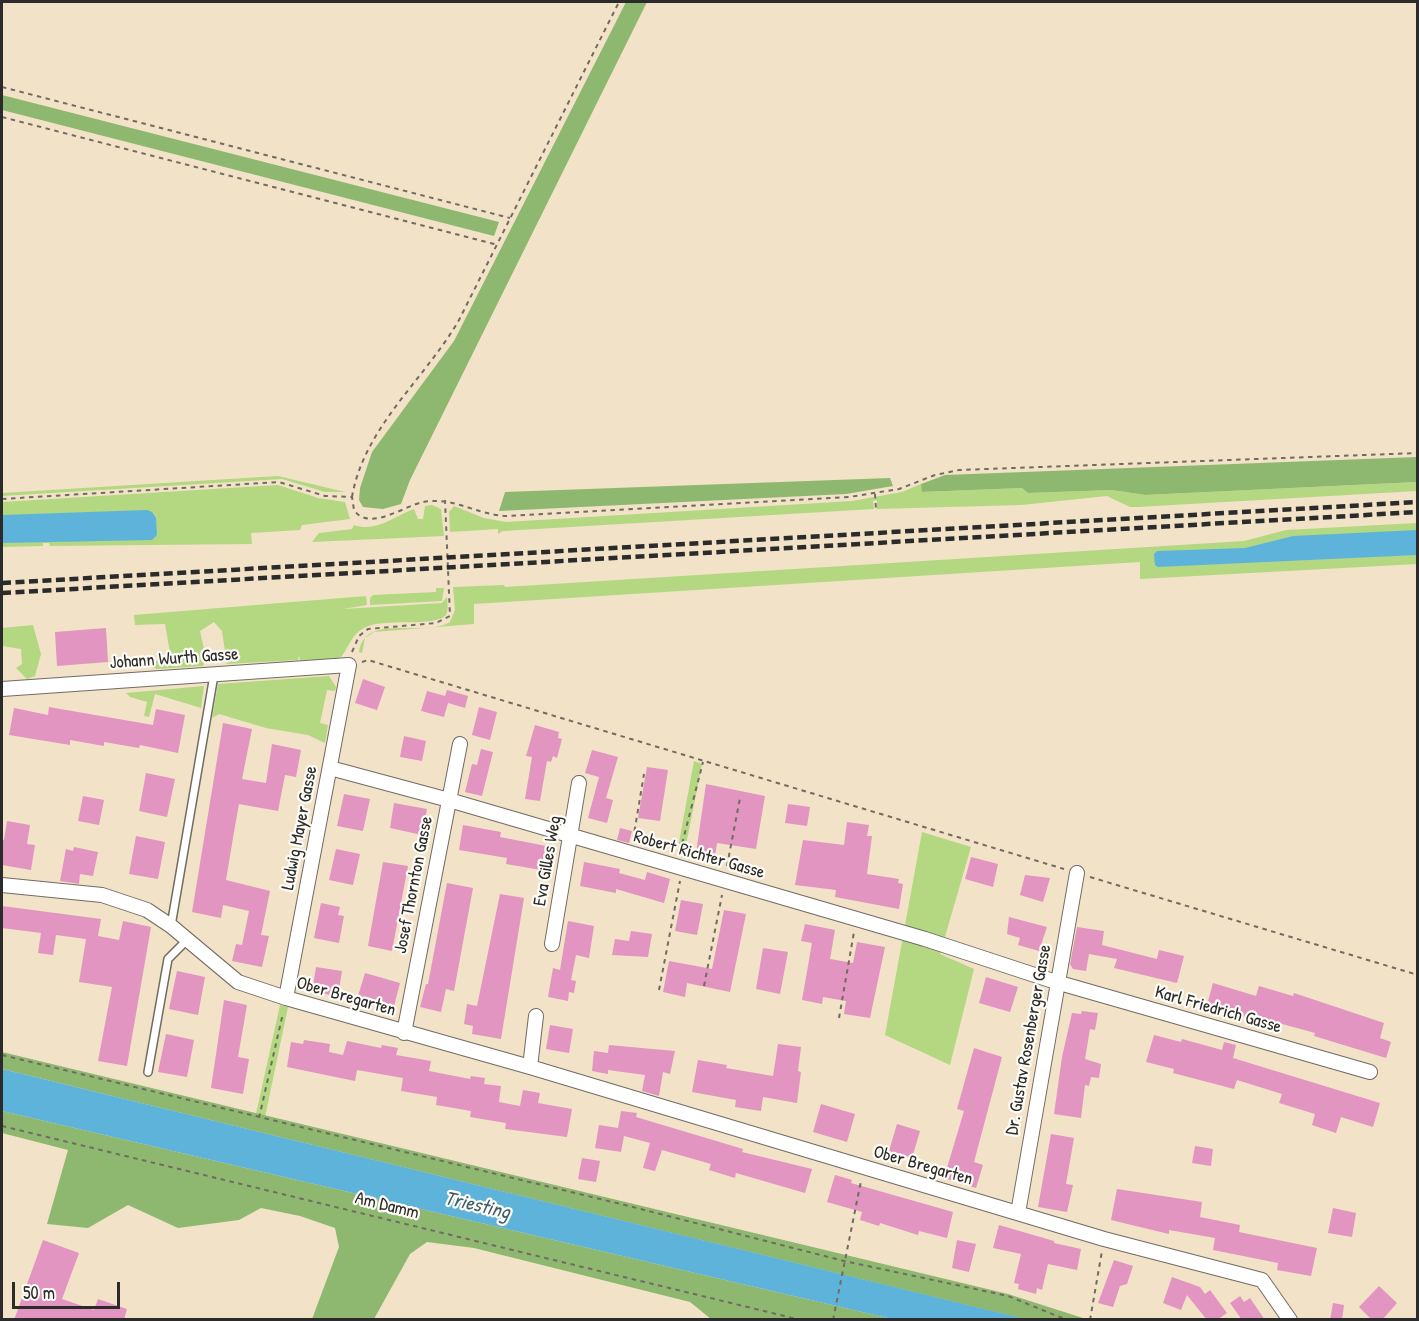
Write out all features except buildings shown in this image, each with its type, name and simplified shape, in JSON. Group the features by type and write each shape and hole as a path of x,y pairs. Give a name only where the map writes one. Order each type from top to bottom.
{"street":[{"name":"Johann Wurth Gasse","path":"2,689 349,665"},
{"name":"Ludwig Mayer Gasse","path":"286,998 349,665"},
{"name":"Josef Thornton Gasse","path":"404,1033 460,744"},
{"name":"Robert Richter Gasse","path":"330,768 449,800 925,939 1056,982"},
{"name":"Eva Gilles Weg","path":"552,945 579,783"},
{"name":"Dr. Gustav Rosenberger Gasse","path":"1018,1213 1056,982 1077,873"},
{"name":"Ober Bregarten","path":"2,885 102,895 147,910 171,926 238,982 286,998 530,1067 1104,1239 1262,1280 1290,1320"},
{"name":"Karl Friedrich Gasse","path":"1056,982 1370,1072"},
{"path":"530,1067 536,1016"}],"lane":[{"path":"171,926 215,674"},
{"path":"148,1072 168,959 187,940"}],"path":[{"path":"619,2 510,218 499,245 447,341 376,433 352,497 357,515 371,519 415,504 445,500 498,516 875,494 959,470 1418,453"},
{"path":"2,87 510,218"},
{"path":"2,117 499,245"},
{"path":"2,499 271,482 286,483 325,496 352,497"},
{"path":"875,494 876,509"},
{"path":"349,665 356,640 368,629 436,623 450,616 445,500"},
{"path":"349,665 368,660 1418,975"},
{"path":"659,990 680,867 703,761"},
{"path":"630,854 645,774"},
{"path":"704,986 740,798"},
{"path":"839,1018 856,920"},
{"path":"259,1118 286,998"},
{"path":"2,1055 625,1205 844,1261 1008,1296 1067,1320"},
{"name":"Am Damm","path":"2,1126 801,1320"},
{"path":"833,1320 864,1168"},
{"path":"1090,1320 1104,1239"},
{"path":"775,1320 776,1314"}],"green space":[{"path":"626,2 647,2 410,480 401,504 383,509 363,507 359,500 360,488 372,452 454,341"},
{"path":"2,95 499,222 494,236 2,110"},
{"path":"1417,457 1417,482 1145,495 1112,490 1028,493 1022,488 922,492 921,484 945,475"},
{"path":"278,476 345,492 325,492 282,479 2,496 2,493"},
{"path":"890,478 893,486 846,494 499,511 505,492"},
{"path":"1418,482 1417,491 1138,507 1130,507 1107,496 1021,505 877,509 877,500 873,501 874,509 503,531 498,534 498,529 450,532 449,512 454,506 484,518 506,522 852,501 902,492 921,484 923,492 1022,488 1028,493 1112,490 1145,495"},
{"path":"278,485 318,498 345,502 350,519 302,525 300,530 251,533 252,544 50,546 49,543 43,543 43,546 2,547 2,502"},
{"path":"432,505 441,509 444,536 312,542 319,533 352,529 354,525 370,527 385,523 414,509 418,519 423,519 425,506"},
{"path":"1417,523 1417,564 1140,579 1140,562 474,604 474,624 428,628 450,622 455,610 453,587 504,585 505,587 1244,541 1286,530"},
{"path":"436,588 444,588 442,601 370,605 370,598 373,595 436,592"},
{"path":"366,596 367,605 343,609 442,603 447,597 447,611 446,615 440,619 431,621 383,623 364,628 353,638 341,657 336,659 300,660 299,655 298,660 227,664 222,631 214,622 200,631 206,658 203,666 157,669 149,666 148,658 153,657 154,661 171,659 165,624 135,625 134,615"},
{"path":"33,625 41,654 35,676 27,679 16,668 22,664 21,649 2,646 2,628"},
{"path":"397,628 424,628 375,632"},
{"path":"365,638 362,653 359,652"},
{"path":"329,676 336,687 335,691 327,690 320,723 328,725 325,743 308,735 266,728 219,714 212,718 218,684"},
{"path":"204,686 201,708 155,694 149,717 144,716 147,702 130,697 126,693"},
{"path":"694,761 702,764 684,855 677,853"},
{"path":"922,832 971,847 940,954 974,969 950,1065 885,1035"},
{"path":"280,1005 288,1007 265,1117 256,1114"},
{"path":"2,1052 1008,1294 1086,1319 1024,1319 2,1069"},
{"path":"2,1111 892,1319 711,1319 690,1302 474,1248 427,1242 410,1254 374,1319 312,1319 339,1247 335,1228 300,1216 261,1208 239,1220 178,1228 128,1205 88,1228 47,1224 68,1150 2,1133"}],"water":[{"path":"147,510 152,512 156,518 157,535 152,540 2,543 2,515"},
{"path":"1417,530 1417,555 1158,567 1155,565 1154,554 1157,551 1245,548 1293,536"},
{"name":"Triesting","path":"2,1069 1024,1319 892,1319 2,1111"}],"railway":[{"path":"2,583 1418,502"},
{"path":"2,593 1418,512"}]}
